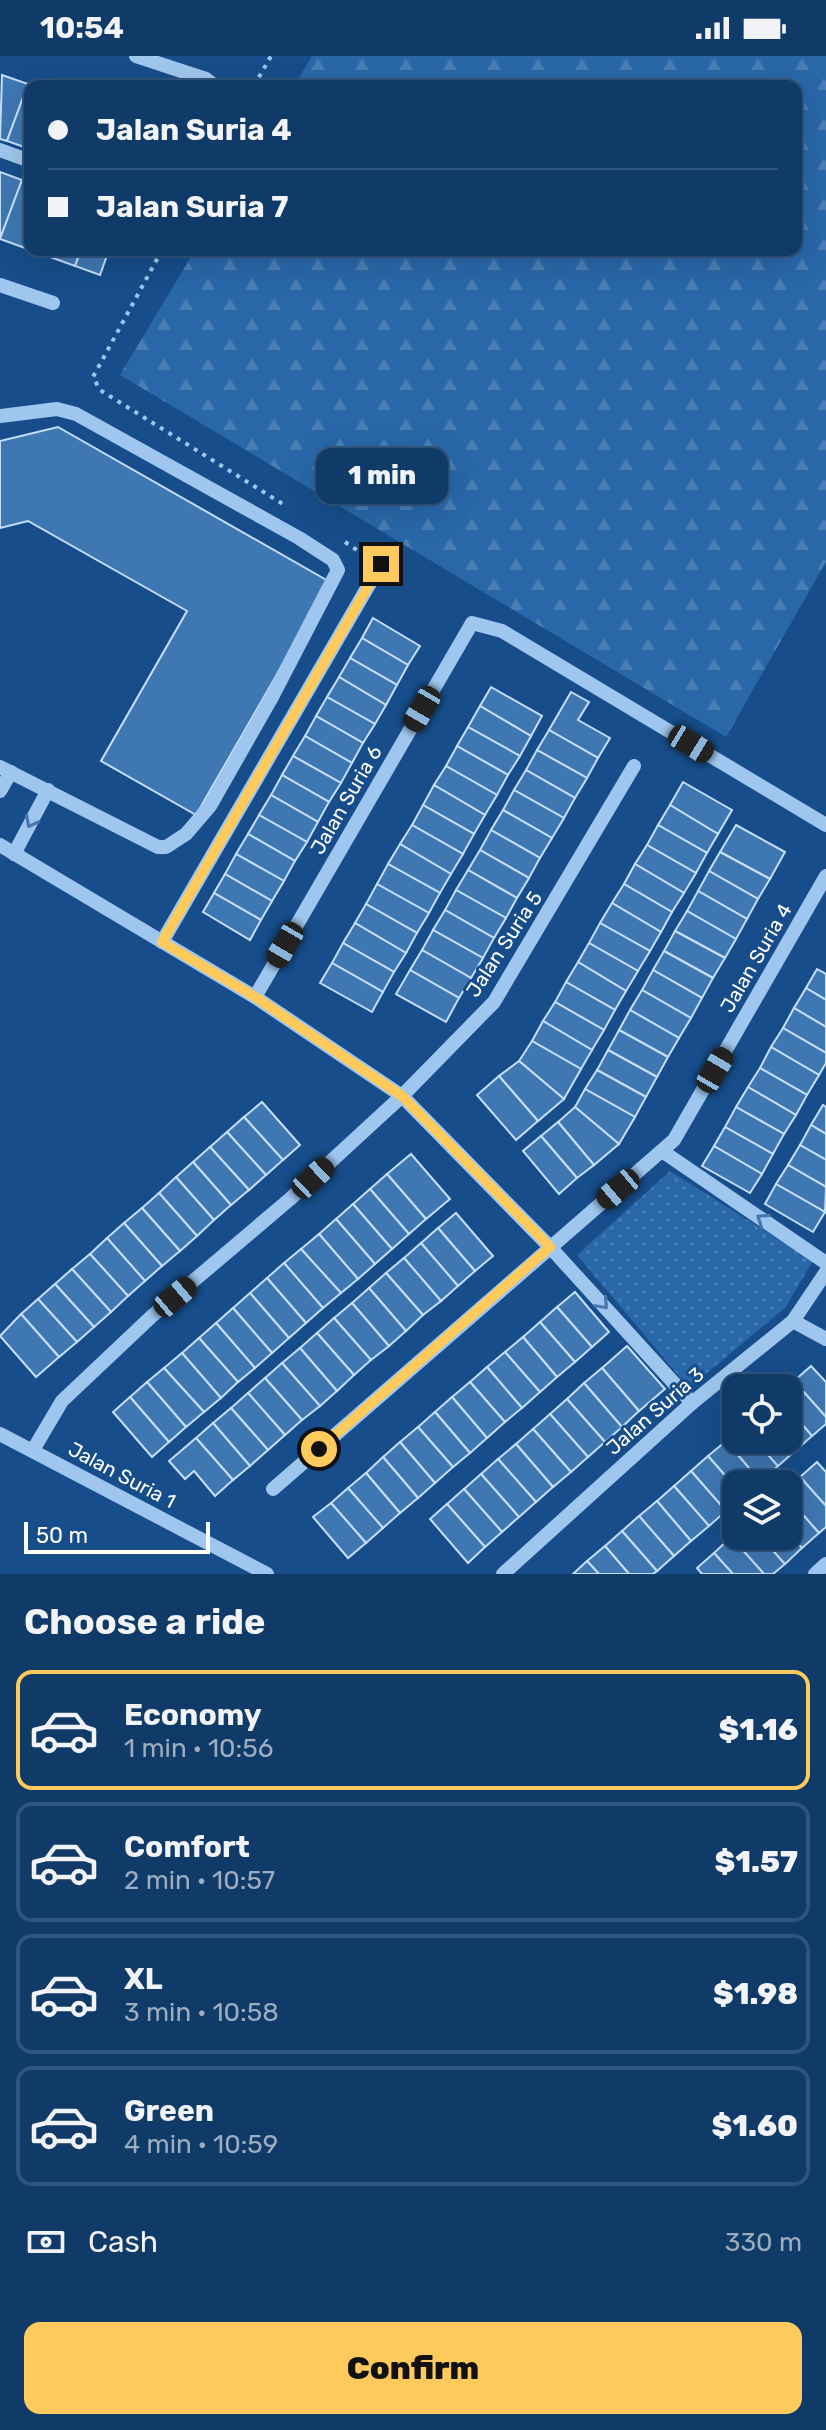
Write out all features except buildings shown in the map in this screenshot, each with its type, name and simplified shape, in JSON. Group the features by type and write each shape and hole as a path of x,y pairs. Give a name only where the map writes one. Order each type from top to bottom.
{"street":[{"path":"136,56 207,80"},
{"path":"0,150 24,159"},
{"path":"0,285 53,303"},
{"path":"0,416 57,409 76,414 299,538 333,560 338,570 210,806 186,834 166,847 158,847 5,770 0,791"},
{"path":"162,942 381,564"},
{"name":"Jalan Suria 6","path":"255,997 472,623 502,631 826,825"},
{"name":"Jalan Suria 5","path":"33,1450 62,1401 152,1316 290,1199 402,1096 494,1002 634,766"},
{"path":"14,854 48,790"},
{"path":"0,845 255,997 402,1096 550,1247 692,1403"},
{"name":"Jalan Suria 4","path":"273,1489 674,1140 826,876"},
{"path":"662,1151 826,1263"},
{"name":"Jalan Suria 3","path":"503,1574 692,1403 793,1321 826,1272"},
{"path":"793,1321 826,1339"},
{"name":"Jalan Suria 1","path":"0,1434 267,1574"},
{"path":"815,1574 826,1564"}],"path":[{"path":"257,80 271,56"},
{"path":"159,256 93,377 100,390 295,511"},
{"path":"334,535 360,552"}],"green space":[{"path":"312,56 826,56 826,562 726,737 120,375 191,256 802,256 802,80 298,80"},
{"path":"670,1171 813,1261 785,1308 689,1388 577,1255"}],"route":[{"path":"319,1449 550,1247 402,1096 255,997 162,942 381,564"}]}
